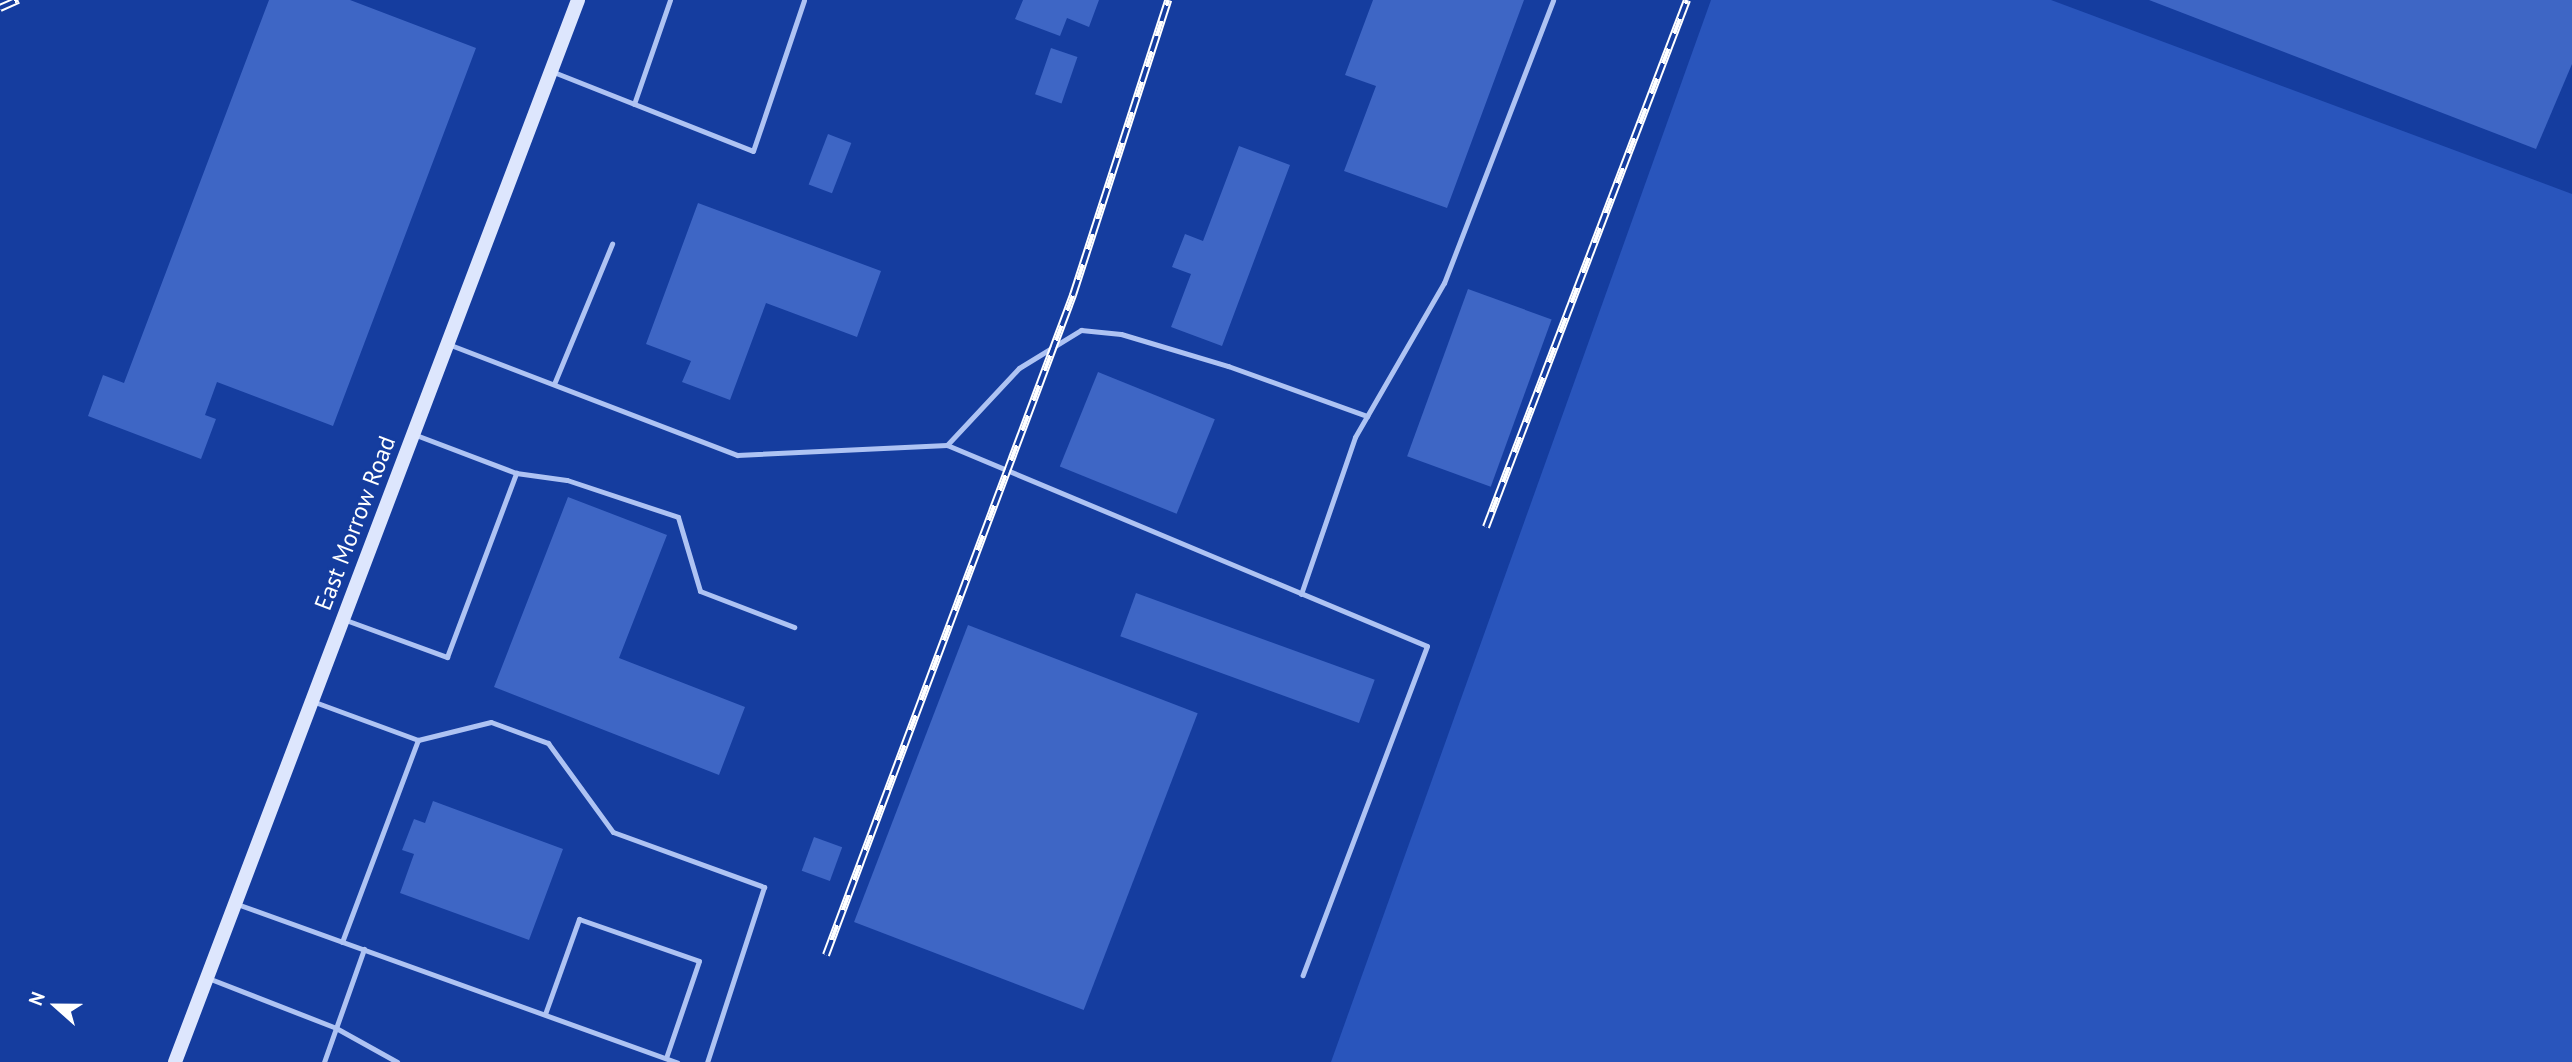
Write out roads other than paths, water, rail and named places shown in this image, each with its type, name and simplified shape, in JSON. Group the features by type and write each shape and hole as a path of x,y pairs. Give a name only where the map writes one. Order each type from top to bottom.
{"main road":[{"name":"East Morrow Road","path":"175,1062 578,0"}],"lane":[{"path":"634,104 670,0"},
{"path":"551,71 753,151 804,0"},
{"path":"1301,594 1355,437 1444,283 1553,0"},
{"path":"554,384 612,244"},
{"path":"947,445 1019,368 1081,330 1121,334 1228,366 1367,416"},
{"path":"448,344 737,455 947,445 1427,646 1304,975"},
{"path":"413,434 516,473 567,480 678,517 700,591 794,627"},
{"path":"343,619 447,657 516,473"},
{"path":"312,701 418,740 491,722 548,743 613,832 764,887 707,1062"},
{"path":"342,942 418,740"},
{"path":"234,903 677,1062"},
{"path":"545,1014 579,919 699,961 666,1058"},
{"path":"324,1062 364,949"},
{"path":"206,977 336,1028 397,1062"}],"railway":[{"path":"0,8 18,0"},
{"path":"826,955 1073,295 1168,0"},
{"path":"1486,527 1687,0"}]}
